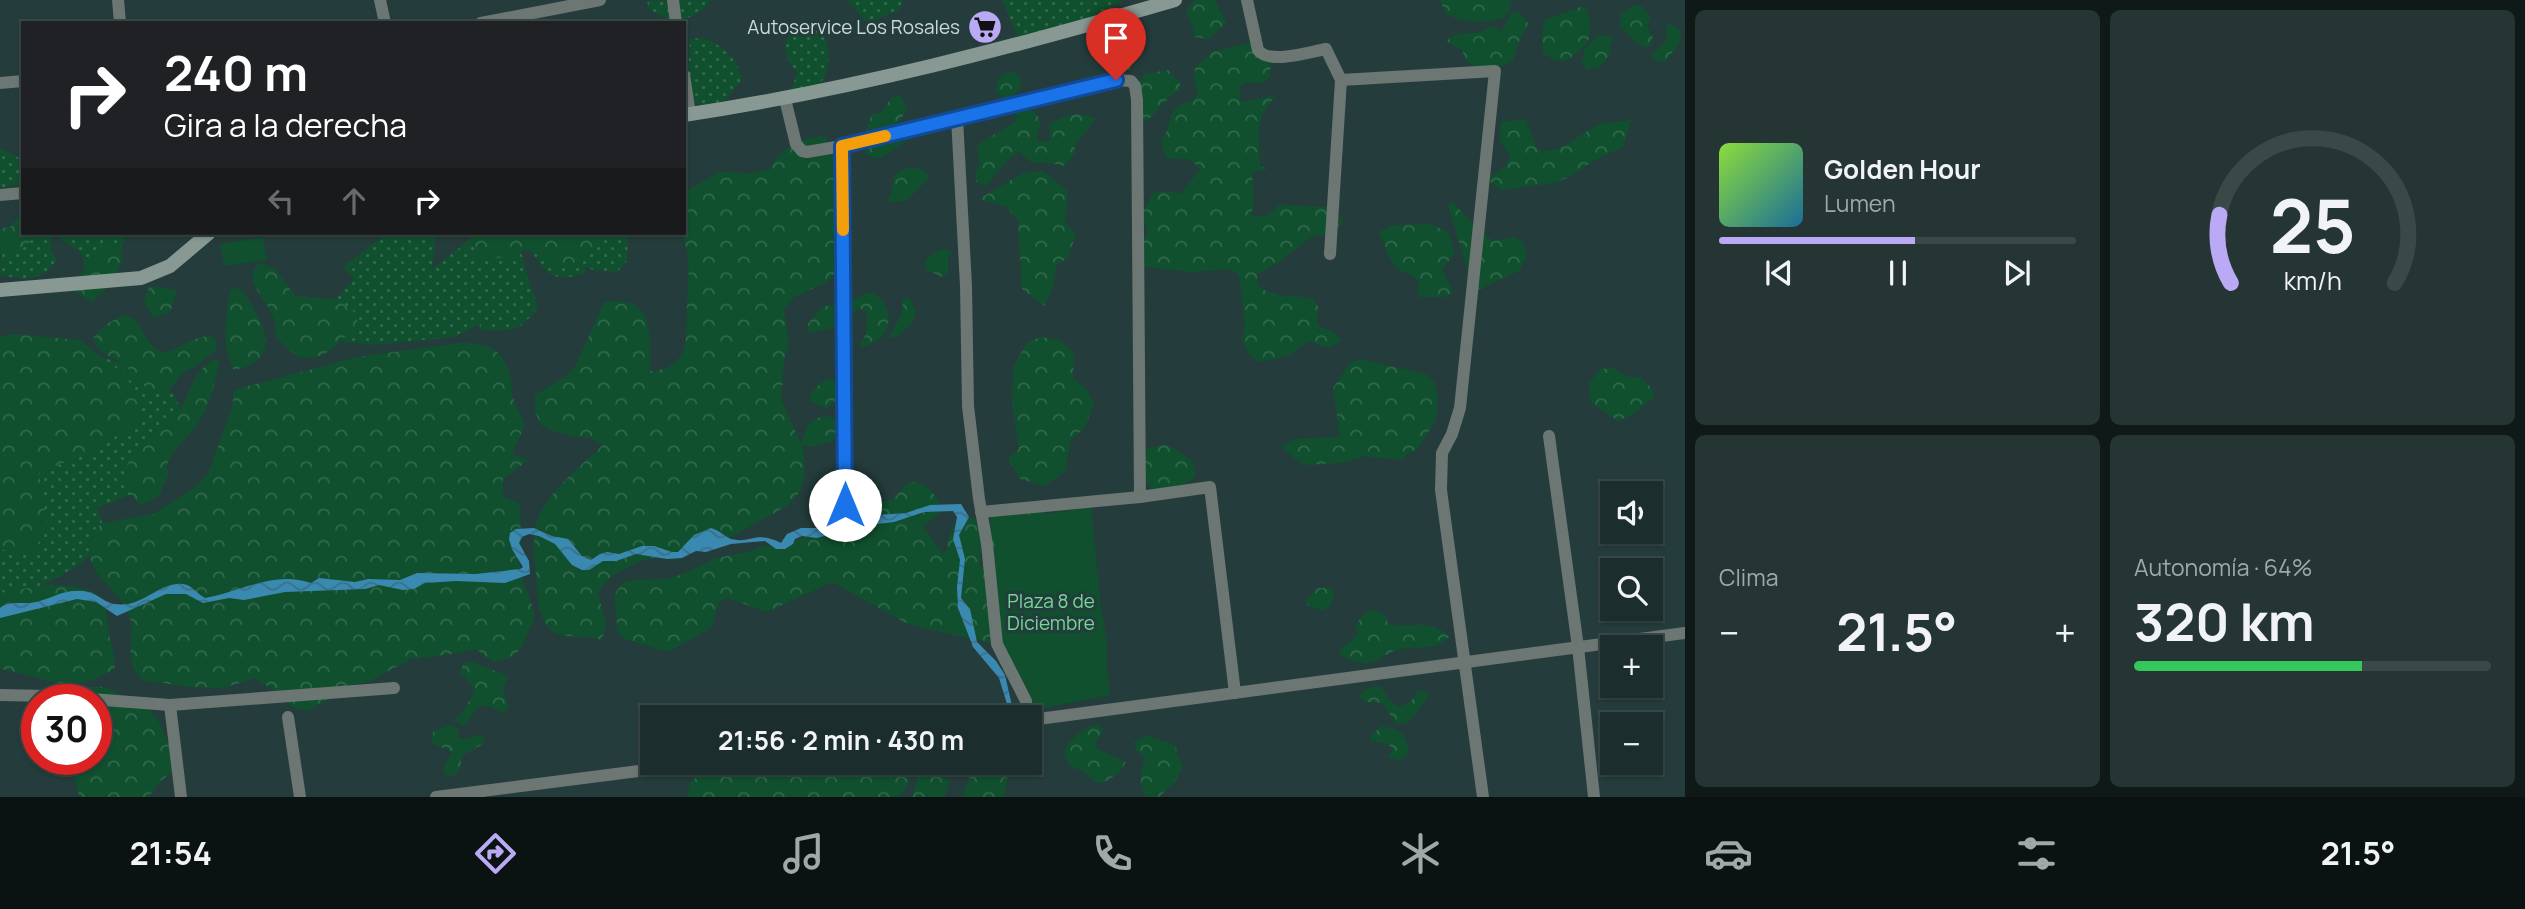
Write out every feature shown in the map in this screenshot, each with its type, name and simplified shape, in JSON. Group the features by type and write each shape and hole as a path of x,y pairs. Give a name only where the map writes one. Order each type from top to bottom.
{"main road":[{"path":"687,114 785,99 1030,42 1175,0"},
{"path":"0,290 141,278 170,266 207,235"}],"street":[{"path":"118,0 120,21"},
{"path":"380,0 385,21"},
{"path":"491,21 600,0"},
{"path":"673,0 676,21"},
{"path":"1247,0 1261,55 1273,59 1326,49 1341,80 1330,254"},
{"path":"1341,80 1496,71 1460,408 1452,434 1442,453 1441,490 1483,797"},
{"path":"785,99 798,148 807,152 1116,80 1132,81 1135,86 1137,114 1140,497"},
{"path":"0,83 21,81"},
{"path":"957,118 966,286 968,406 998,644 1027,705"},
{"path":"842,146 845,505"},
{"path":"0,195 21,192"},
{"path":"1549,436 1578,647 1594,797"},
{"path":"981,512 1140,497 1210,487 1235,693"},
{"path":"1042,717 1685,633"},
{"path":"0,695 170,705 394,688"},
{"path":"170,705 181,797"},
{"path":"288,716 300,797"},
{"path":"436,797 640,771"}],"green space":[{"path":"711,0 694,16 676,20 649,9 647,1"},
{"path":"848,0 903,0 900,9 874,21 863,20"},
{"path":"1002,0 1122,2 1069,27 1018,37"},
{"path":"1195,0 1215,0 1226,23 1209,39 1194,37 1186,11"},
{"path":"1441,0 1511,1 1506,16 1474,21 1449,15 1444,11"},
{"path":"1635,5 1642,6 1651,18 1647,25 1653,38 1647,48 1637,44 1620,26 1621,13"},
{"path":"1581,7 1587,8 1590,32 1581,49 1563,61 1543,53 1544,20"},
{"path":"1513,10 1520,13 1529,25 1520,38 1513,61 1493,70 1478,70 1466,60 1462,50 1446,41 1459,34 1479,32 1495,26 1501,32"},
{"path":"1667,25 1682,31 1679,44 1666,61 1658,62 1651,56 1666,41"},
{"path":"806,28 823,30 828,68 817,88 791,92 797,73 788,59 785,46 790,35"},
{"path":"1597,35 1614,37 1609,48 1611,53 1601,65 1587,69 1582,63 1584,51"},
{"path":"704,38 729,54 742,80 722,102 710,106 693,102 688,77 690,39"},
{"path":"1260,41 1271,62 1270,76 1263,83 1247,82 1240,86 1240,102 1275,96 1262,115 1259,130 1260,166 1268,169 1252,172 1254,203 1251,217 1267,216 1280,204 1332,208 1343,220 1333,236 1311,237 1281,261 1257,274 1257,284 1270,293 1313,299 1319,308 1316,319 1319,327 1332,331 1342,341 1328,348 1309,341 1288,356 1259,362 1249,354 1242,341 1245,325 1239,275 1231,269 1190,272 1140,266 1139,251 1148,230 1141,216 1153,193 1169,191 1181,194 1200,169 1188,160 1166,158 1161,141 1174,111 1184,103 1194,100 1198,92 1194,80 1195,67 1214,51"},
{"path":"1111,46 1128,47 1136,55 1129,71 1103,68 1103,58"},
{"path":"1168,70 1180,82 1180,90 1148,120 1136,126 1134,88 1145,74"},
{"path":"1014,72 1021,79 1020,89 1007,101 995,91 998,79 1006,73"},
{"path":"900,95 907,107 894,126 906,136 905,142 879,159 867,155 861,145 872,114 881,113 891,98"},
{"path":"1016,109 1034,112 1039,119 1041,123 1037,134 1038,142 1051,140 1049,125 1062,118 1077,114 1096,118 1074,147 1076,151 1065,166 1032,163 1019,151 986,186 976,182 976,170 980,165 977,145 1015,122"},
{"path":"1525,119 1538,150 1546,151 1562,147 1598,125 1631,120 1623,147 1595,160 1571,176 1555,183 1501,190 1487,179 1506,166 1510,157 1500,140 1501,122"},
{"path":"825,136 833,151 836,225 842,257 837,272 825,283 794,297 784,310 789,344 784,360 781,399 801,444 808,424 823,417 830,417 838,422 833,441 802,446 805,474 803,484 799,493 784,507 724,540 637,563 609,579 598,592 606,624 602,640 554,632 545,623 539,606 534,551 535,528 553,494 603,445 589,437 572,437 542,426 535,412 535,395 565,377 576,365 604,302 621,301 642,311 649,331 650,371 664,369 673,364 684,348 687,327 688,259 682,235 686,235 686,192 719,172 753,173 770,169 786,149 807,139"},
{"path":"0,148 21,159 21,183 0,188"},
{"path":"906,168 921,169 930,177 906,201 888,202 894,175"},
{"path":"1043,171 1068,191 1065,223 1076,234 1068,258 1056,265 1054,283 1045,306 1022,289 1018,221 1007,207 979,199 1023,173"},
{"path":"1453,202 1480,232 1494,241 1514,237 1523,242 1527,255 1519,271 1469,294 1469,276 1448,205"},
{"path":"21,216 21,235 51,235 51,251 57,260 45,272 32,278 0,275 1,258 8,232"},
{"path":"1430,224 1448,232 1455,253 1442,269 1453,292 1445,297 1419,297 1417,288 1420,282 1410,274 1398,270 1388,255 1379,232 1392,225"},
{"path":"21,226 21,235 33,235 21,249 0,254 0,229"},
{"path":"59,235 127,235 118,256 86,271 81,252 60,239"},
{"path":"384,235 436,235 432,269 473,235 517,235 538,307 519,327 513,329 479,330 480,324 455,337 372,345 341,341 319,323 321,316 354,279 343,267"},
{"path":"473,235 599,235 588,257 576,263 550,264 539,252 524,250 509,257 477,259"},
{"path":"532,235 628,235 627,261 617,272 593,270 583,266 587,272 558,277 545,270 528,245"},
{"path":"263,237 267,260 224,266 220,244"},
{"path":"118,244 123,257 114,282 92,302 77,293 75,283 101,246"},
{"path":"943,249 952,252 948,259 948,273 942,277 926,270 925,266 930,256"},
{"path":"260,263 275,269 295,296 336,299 357,314 357,323 338,344 323,355 305,358 296,355 275,336 272,314 253,279 254,271"},
{"path":"149,286 177,290 170,312 153,318 144,301"},
{"path":"230,290 242,290 257,314 265,337 265,348 260,357 234,370 227,351 225,331"},
{"path":"870,292 882,300 888,313 887,327 877,340 863,347 859,345 867,325 866,312 859,308 851,314 853,339 850,344 839,315 833,328 809,333 807,325 823,306 838,306"},
{"path":"907,298 916,312 912,324 895,338 889,337 902,313 903,299"},
{"path":"124,315 137,322 151,345 163,352 204,336 211,336 216,340 216,350 195,367 182,373 168,392 164,394 147,390 127,367 101,351 93,338 106,324"},
{"path":"12,334 79,340 125,375 140,401 143,420 90,452 39,473 47,521 35,552 0,550 0,337"},
{"path":"1042,337 1061,341 1074,353 1073,378 1087,390 1094,404 1085,427 1071,440 1065,471 1045,486 1020,479 1008,459 1019,449 1012,404 1013,368 1027,342"},
{"path":"0,339 58,342 117,362 173,393 191,429 140,491 97,508 108,539 78,566 49,582 11,597 0,595"},
{"path":"459,343 485,346 503,359 511,378 514,401 525,425 512,454 528,460 503,479 503,497 519,503 520,569 534,612 533,622 516,653 507,659 493,662 476,649 411,659 368,682 351,685 308,711 292,707 281,695 255,678 224,688 190,687 142,680 131,661 130,618 125,606 92,563 89,534 103,523 154,514 197,486 208,473 232,408 234,390 357,357"},
{"path":"213,360 219,360 217,375 202,417 172,455 166,468 169,473 159,496 141,505 128,490 127,464 144,440 175,418 194,380"},
{"path":"1364,360 1426,374 1435,383 1438,399 1436,420 1419,447 1400,460 1365,456 1341,463 1303,465 1281,447 1294,439 1340,437 1333,388 1352,361"},
{"path":"1613,368 1627,377 1641,377 1652,389 1654,397 1632,415 1618,421 1591,403 1589,384 1600,369"},
{"path":"826,379 837,381 835,401 827,409 810,401 811,392"},
{"path":"1166,444 1192,460 1196,476 1176,488 1163,491 1151,487 1141,474 1146,449"},
{"path":"915,482 929,489 938,501 941,511 923,527 943,554 948,548 947,542 958,516 969,517 980,526 982,541 979,566 988,564 991,540 990,507 1035,508 1067,524 1093,586 1103,619 1107,652 1097,663 1033,661 989,642 918,627 832,582 767,612 727,598 719,603 711,628 668,652 625,639 618,634 614,595 622,583 631,580 666,579 716,558 748,552 761,546 792,545 799,539 835,527 855,505 895,498 906,484"},
{"name":"Plaza 8 de Diciembre","path":"1091,507 1110,695 1042,708 1042,705 1032,705 1029,691 1010,659 1001,625 997,539 999,522"},
{"path":"45,585 70,586 95,594 101,599 106,610 115,668 98,677 71,684 0,669 0,593"},
{"path":"1318,588 1330,588 1335,595 1330,606 1323,611 1307,605 1306,600"},
{"path":"1370,610 1385,615 1388,624 1428,626 1443,631 1449,637 1438,644 1394,651 1374,662 1353,661 1339,653 1358,633 1355,626"},
{"path":"470,661 508,676 503,691 509,707 504,713 488,706 479,706 464,726 454,720 459,717 474,693 472,685 460,673 463,664"},
{"path":"1380,686 1392,703 1399,707 1411,701 1418,691 1423,690 1429,695 1408,723 1396,724 1383,703 1367,702 1359,698 1367,689"},
{"path":"112,691 151,711 174,756 173,772 159,782 149,797 79,797 74,775 112,775"},
{"path":"450,725 458,729 458,738 482,735 485,743 463,755 459,770 454,776 446,775 443,768 452,753 436,746 430,738 434,731"},
{"path":"1096,725 1104,729 1095,743 1096,748 1126,762 1119,773 1103,783 1095,782 1083,771 1071,767 1065,754 1067,746 1074,738"},
{"path":"1381,726 1397,730 1404,736 1409,752 1400,761 1388,756 1393,750 1388,744 1371,741 1370,737"},
{"path":"1147,735 1176,746 1183,766 1175,782 1159,797 1146,797 1141,782 1145,758 1136,750 1134,742"},
{"path":"700,775 909,775 910,781 900,796 893,797 687,797 691,781"},
{"path":"940,775 950,781 945,797 912,797 918,776"},
{"path":"971,775 1008,775 1004,797 962,797"}],"water":[{"path":"961,504 969,517 959,535 965,559 961,598 970,609 977,642 996,661 1005,675 1012,705 1007,705 999,678 973,647 958,608 960,560 953,539 957,517 953,511 924,512 894,522 861,526 817,538 802,536 785,549 776,549 765,541 731,544 706,552 696,551 682,558 667,559 636,554 616,561 603,561 589,570 572,565 555,544 529,534 522,537 519,543 529,561 530,574 505,583 425,583 414,589 403,590 379,585 365,589 285,592 244,600 229,598 203,603 186,594 166,594 117,616 96,602 77,599 0,618 0,608 4,606 36,602 70,591 90,593 113,604 128,604 176,584 189,586 205,598 270,580 311,583 319,578 355,582 368,579 400,580 417,573 476,574 520,569 523,567 509,539 510,533 516,529 534,528 568,539 582,556 591,560 607,552 619,554 642,546 678,552 694,535 711,528 731,539 759,537 781,543 787,534 801,528 823,528 861,516 906,513 930,505"}],"slow traffic":[{"path":"843,230 842,146 885,136"}],"place":[{"name":"Autoservice Los Rosales","path":"985,27"}],"route":[{"path":"845,505 842,146 1116,80"}]}
